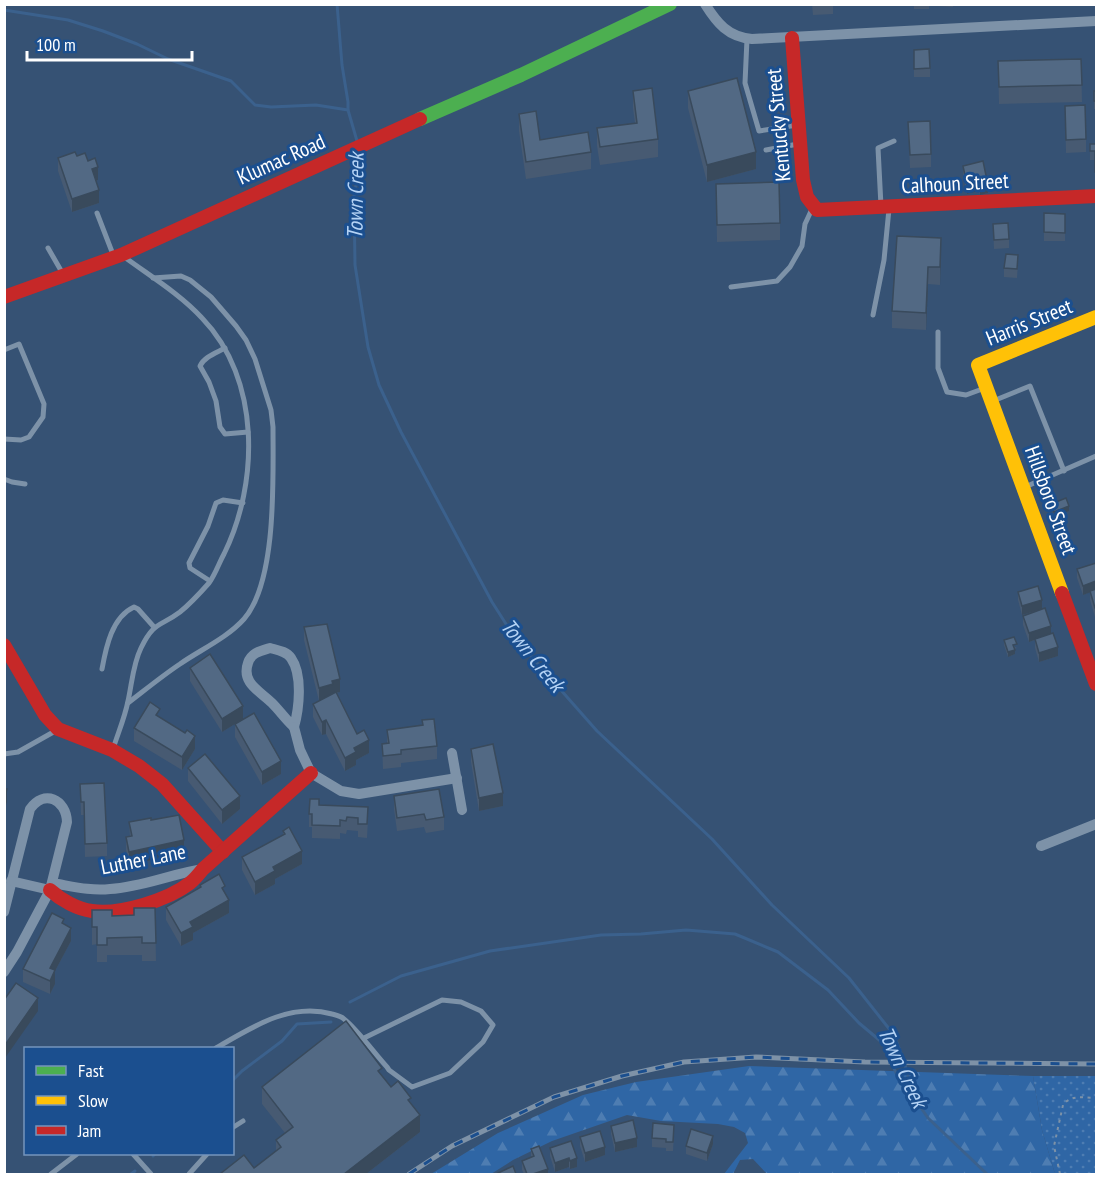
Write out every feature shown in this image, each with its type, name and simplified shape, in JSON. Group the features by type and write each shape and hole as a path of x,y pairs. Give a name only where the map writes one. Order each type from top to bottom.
{"street":[{"name":"Klumac Road","path":"4,297 118,256 521,75 670,4"},
{"path":"705,4 724,29 736,37 747,39 1096,21"},
{"name":"Kentucky Street","path":"792,38 804,190 815,209"},
{"name":"Calhoun Street","path":"815,209 885,208 1096,196"},
{"name":"Harris Street","path":"978,365 1096,317"},
{"name":"Hillsboro Street","path":"978,365 1096,684"},
{"path":"4,645 45,715 58,729 112,750 139,765 162,784 223,852"},
{"path":"294,727 299,707 297,673 290,657 270,648 259,651 249,658 246,678 255,690 272,703 294,727 300,750 311,773 341,791 359,794 457,778"},
{"path":"452,753 462,810"},
{"name":"Luther Lane","path":"202,868 131,887 90,890 58,884 50,890 57,898 92,911 140,906 167,896 190,882 202,868 311,773"},
{"path":"4,912 30,809 40,800 51,799 60,802 65,809 67,822 50,890 5,970"},
{"path":"1041,846 1096,824"},
{"path":"11,881 50,890"}],"lane":[{"path":"747,39 745,83 759,131 799,124"},
{"path":"873,315 884,260 885,208 878,148 894,141"},
{"path":"766,150 800,144"},
{"path":"731,287 777,281 790,267 802,246 805,224 815,209"},
{"path":"97,213 118,256 153,278 203,318 225,348 239,382 247,413 248,432 248,466 243,503 228,545 210,581 180,612 154,627 140,649 128,703 112,750"},
{"path":"48,248 64,276"},
{"path":"128,703 178,665 232,630 244,619 257,597 266,568 269,545 273,427 271,410 255,359 236,326 200,286 181,276 153,278"},
{"path":"938,332 938,368 947,392 989,394 1030,386 1064,471"},
{"path":"4,350 19,344 44,404 43,417 29,437 21,440 4,439"},
{"path":"225,348 208,357 200,366 216,401 221,430 225,434 248,432"},
{"path":"1024,488 1096,456"},
{"path":"4,479 25,484"},
{"path":"210,581 190,568 189,563 208,526 216,503 223,500 243,503"},
{"path":"102,669 114,627 124,612 134,607 138,609 154,627"},
{"path":"4,754 18,752 58,729"},
{"path":"218,1047 262,1022 292,1013 318,1010 343,1018 389,1070 412,1087 450,1073 483,1042 493,1025 481,1011 461,1002 442,1000 362,1039"},
{"path":"234,1127 243,1121"},
{"path":"51,1174 76,1155"},
{"path":"134,1155 151,1174"},
{"path":"189,1174 206,1155"}],"path":[{"path":"1060,1174 1054,1146 1063,1105 1066,1100 1075,1097 1096,1098"}],"green space":[{"path":"749,1066 1033,1076 1042,1130 1055,1174 767,1174 753,1159 740,1160 733,1174 724,1174 748,1143 745,1133 734,1127 718,1124 661,1121 627,1115 552,1141 513,1160 491,1174 431,1174 498,1133 583,1095 636,1082"},
{"path":"1033,1076 1096,1076 1096,1174 1055,1174 1042,1130"}],"building":[{"path":"929,49 930,68 914,69 914,50"},
{"path":"1081,59 1082,85 999,87 998,61"},
{"path":"737,78 756,152 707,165 688,91"},
{"path":"652,88 658,139 600,147 597,128 637,123 633,91"},
{"path":"1085,105 1086,139 1066,140 1065,106"},
{"path":"536,111 540,140 588,132 591,152 526,162 519,114"},
{"path":"930,121 931,154 910,155 908,122"},
{"path":"1090,144 1096,144 1096,172 1095,151 1090,151"},
{"path":"75,152 77,156 85,153 88,161 95,158 98,167 92,169 99,190 72,199 58,158"},
{"path":"983,161 988,185 980,186 979,182 967,185 963,166"},
{"path":"779,182 780,223 717,225 716,184"},
{"path":"1044,213 1065,214 1065,233 1044,232"},
{"path":"1008,223 1009,239 994,240 993,224"},
{"path":"897,236 941,238 940,267 928,267 926,313 892,311"},
{"path":"1006,254 1018,255 1017,269 1004,268"},
{"path":"1066,498 1069,506 1054,512 1051,504"},
{"path":"1096,563 1096,581 1083,586 1077,569"},
{"path":"1038,586 1042,600 1022,606 1018,592"},
{"path":"1096,589 1096,608 1095,608 1090,591"},
{"path":"1045,608 1051,626 1029,633 1023,616"},
{"path":"327,624 340,679 332,681 333,684 319,688 304,627"},
{"path":"1053,633 1058,647 1039,653 1035,639"},
{"path":"1014,637 1017,644 1013,645 1015,650 1008,652 1004,640"},
{"path":"210,654 243,706 222,719 190,668"},
{"path":"336,692 357,734 364,730 369,740 354,748 356,752 345,758 326,720 322,722 313,704"},
{"path":"150,702 160,709 156,715 185,733 187,730 195,736 182,757 134,728"},
{"path":"254,713 281,761 262,772 235,724"},
{"path":"434,719 437,746 401,750 401,754 383,756 382,744 389,743 387,730 423,725 422,720"},
{"path":"493,744 503,793 479,798 471,749"},
{"path":"205,754 240,796 222,810 188,768"},
{"path":"104,783 107,843 85,844 84,802 81,802 80,784"},
{"path":"439,789 444,817 426,820 424,814 397,818 394,796"},
{"path":"310,799 319,799 319,805 368,807 367,824 358,824 358,818 347,817 346,821 340,820 340,826 312,825 312,814 309,814"},
{"path":"179,815 184,840 129,852 126,837 132,836 129,822"},
{"path":"289,827 302,851 273,867 275,871 255,882 242,857 285,834 283,831"},
{"path":"219,874 225,886 222,888 229,900 190,922 193,927 181,933 166,907"},
{"path":"134,908 155,908 156,943 142,943 142,937 107,938 107,945 97,945 97,927 92,927 92,910 112,910 112,916 134,915"},
{"path":"52,913 64,919 62,923 71,928 50,968 55,970 50,981 23,969"},
{"path":"16,983 38,998 5,1045 4,1000"},
{"path":"346,1021 382,1068 378,1071 391,1087 398,1081 411,1098 408,1100 420,1115 344,1174 220,1174 244,1155 254,1168 281,1147 276,1140 293,1127 262,1087"},
{"path":"633,1120 637,1138 615,1143 611,1126"},
{"path":"653,1123 674,1125 673,1142 652,1138"},
{"path":"691,1129 713,1136 707,1153 686,1146"},
{"path":"600,1131 605,1147 585,1153 580,1137"},
{"path":"571,1141 577,1158 555,1163 550,1148"},
{"path":"539,1146 548,1169 527,1174 522,1161 534,1156 531,1149"},
{"path":"513,1166 516,1174 496,1174"}],"waterway":[{"name":"Town Creek","path":"337,4 348,110 357,141"},
{"path":"4,10 68,20 103,31 168,59 231,81 255,105 271,107 316,105 348,110"},
{"name":"Town Creek","path":"359,150 361,158 354,196 355,265 368,347 379,385 401,432 492,602 515,638 597,731 712,839 772,905 849,978 894,1035 904,1061 913,1096 928,1118 987,1174"},
{"path":"350,1002 401,976 490,951 601,935 686,930 735,934 778,952 828,990 859,1023 884,1044 896,1073 908,1081"},
{"path":"234,1079 282,1041 297,1024 331,1022"},
{"path":"131,1174 135,1171"}],"railway":[{"path":"409,1174 452,1146 554,1097 622,1076 684,1062 756,1057 865,1062 1096,1064"}],"traffic: fast":[{"path":"420,119 521,75 670,4"}],"traffic: slow":[{"path":"1062,593 978,365 1096,317"}],"traffic: jam":[{"path":"792,38 803,180 807,197 817,210 1096,196"},
{"path":"4,297 121,255 420,119"},
{"path":"1062,593 1096,684"},
{"path":"4,645 45,715 58,729 112,750 139,766 162,784 223,852"},
{"path":"50,890 75,906 103,912 143,905 169,895 192,881 311,773"}]}
